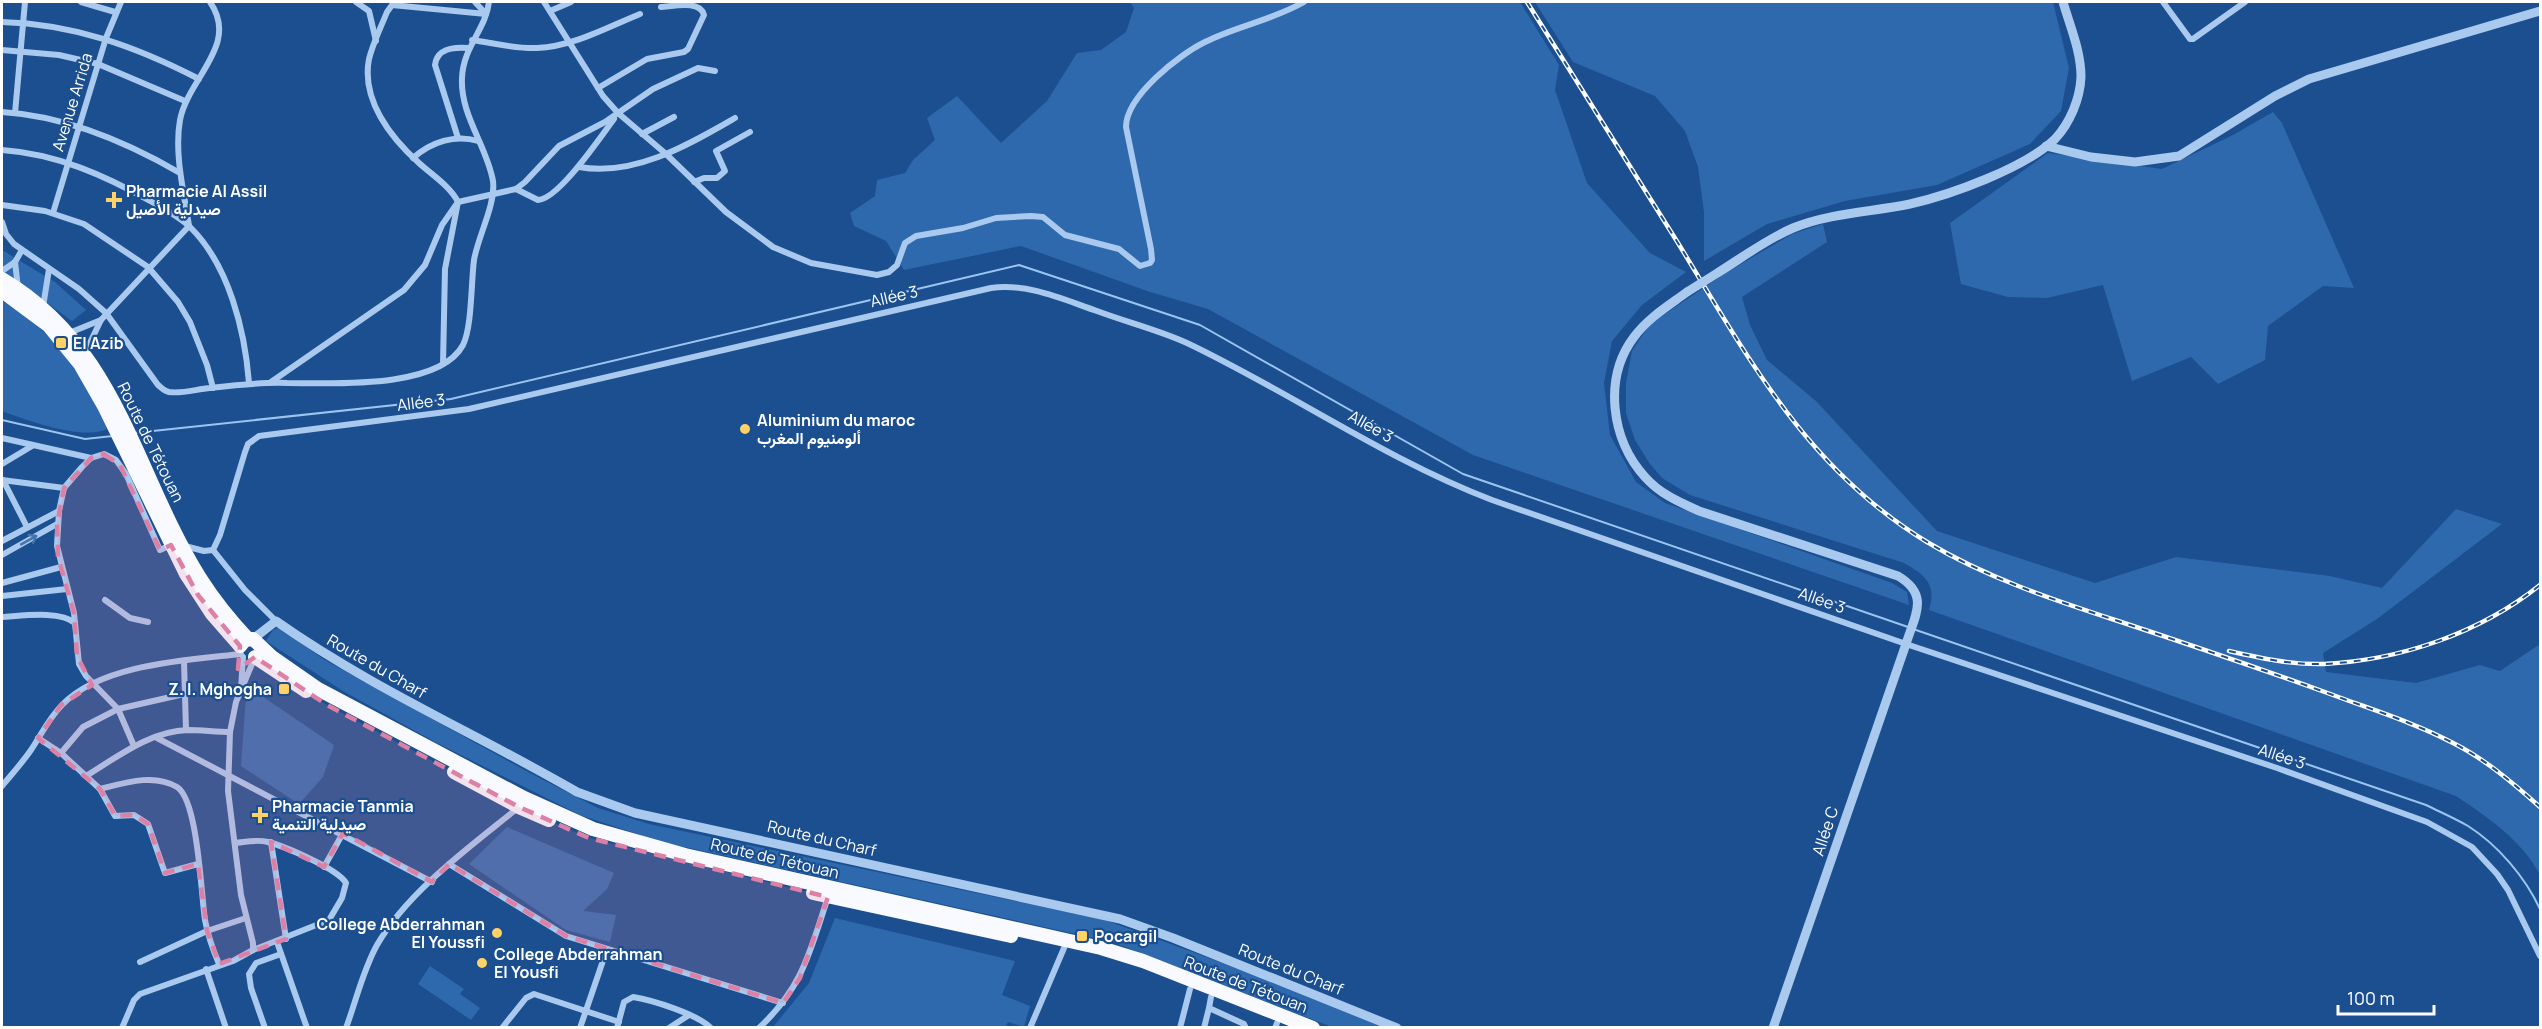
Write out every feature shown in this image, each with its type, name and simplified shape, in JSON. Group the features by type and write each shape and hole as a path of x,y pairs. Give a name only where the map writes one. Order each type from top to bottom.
{"highway":[{"name":"Route de Tétouan","path":"2,279 43,307 85,353 177,545 198,595 249,649 287,681 327,705 519,807 590,838 636,852 828,897 1064,948 1143,970 1190,989 1210,1003 1280,1026"},
{"name":"Route de Tétouan","path":"2,291 34,313 66,345 118,423"},
{"name":"Route de Tétouan","path":"249,649 524,798 593,829 685,855 1101,948 1143,961 1313,1028"}],"street":[{"path":"15,113 25,2"},
{"path":"81,2 115,12"},
{"name":"Avenue Arrida","path":"53,213 105,38 115,12 122,2"},
{"path":"189,226 180,173 180,121 185,102 215,52 219,40 219,21 210,2"},
{"path":"356,2 369,11 376,42"},
{"path":"475,2 486,14"},
{"path":"2,222 8,238 79,290 106,313 162,389 172,392 249,383 358,382 422,373 443,364 455,356 465,339 476,252 493,195 492,176 478,141 462,89 463,68 468,48 486,14 489,2"},
{"path":"544,2 598,88 618,113 666,154 726,212 773,247 816,264 877,274 890,272 897,265 905,243 916,236 963,228 996,218 1031,216 1043,218 1065,235 1119,249 1136,263 1145,265 1152,260 1127,136 1126,121 1130,109 1139,96 1159,76 1197,46 1280,14 1304,2"},
{"path":"550,11 571,2"},
{"path":"598,88 647,58 684,52 688,49 704,15 703,9 699,4 693,2 661,7"},
{"path":"2063,2 2078,50 2081,78 2070,117 2046,146 2091,157 2135,162 2180,156 2275,96 2309,79 2541,11"},
{"path":"2163,2 2176,23 2190,39 2245,2"},
{"path":"443,364 445,269 458,202 451,191 413,158 387,128 371,93 368,70 388,9 394,4 486,14"},
{"path":"472,40 535,48 570,41 640,14"},
{"path":"2,22 65,28 105,38 138,50 199,79"},
{"path":"458,138 435,65 439,54 444,51 468,48"},
{"path":"2,50 59,55 98,64 185,102"},
{"path":"271,382 404,290 425,265 442,225 458,202 516,189 559,146 592,130 653,89 698,68 715,71"},
{"path":"2,112 79,126 123,143 180,173"},
{"path":"516,189 538,200 545,200 579,167 618,113"},
{"path":"642,134 674,117"},
{"path":"579,167 616,169 666,154 735,118"},
{"path":"694,182 721,176 725,171 716,152 750,132"},
{"path":"413,158 434,144 458,138 478,141"},
{"name":"Allée C","path":"1773,1028 1907,641 1918,606 1914,588 1898,576 1682,504 1662,492 1634,463 1624,445 1614,405 1619,369 1633,338 1644,325 1687,292 1771,239 1794,228 1827,218 1934,198 1962,189 2016,164 2046,146"},
{"path":"2,150 68,161 130,190 189,226 212,256 229,291 245,345 249,383"},
{"path":"2,205 53,213 84,224 148,267 171,293 190,322 200,343 213,387"},
{"path":"85,353 106,313 189,226"},
{"path":"2,271 15,262 22,250"},
{"path":"15,262 18,288"},
{"path":"43,307 49,269"},
{"name":"Allée 3","path":"213,550 220,535 244,452 248,444 259,436 469,409 1006,286 1034,290 1184,342 1235,367 1445,482 2287,772 2435,826 2472,847 2497,874 2508,890 2541,956"},
{"path":"69,333 101,320"},
{"path":"2,438 92,458"},
{"path":"2,464 32,446"},
{"path":"134,746 118,709 83,670 77,656 75,623 57,546 57,524 64,488 92,458 104,454 116,460 126,474 160,550 177,545 204,552 213,550 245,590 276,621 249,649 241,693 230,732 229,812 253,950"},
{"path":"2,480 64,488"},
{"path":"2,480 27,527"},
{"path":"2,541 59,511"},
{"path":"2,555 57,524"},
{"path":"2,583 61,567"},
{"path":"2,596 67,589"},
{"path":"105,600 130,618 148,622"},
{"path":"2,617 46,615 66,618 75,623"},
{"name":"Route du Charf","path":"276,621 318,650 394,693 577,792 607,804 687,825 1120,919 1397,1028"},
{"path":"2,786 22,762 61,705 94,684 143,666 214,657 249,649"},
{"path":"241,693 249,649"},
{"path":"184,661 186,730"},
{"path":"61,753 83,727 118,709 184,694"},
{"path":"86,776 134,746 158,738 186,730 230,732"},
{"path":"38,738 61,753 100,789 115,816 134,815 148,825 165,873 198,864"},
{"path":"158,738 343,833 432,882"},
{"path":"100,789 146,780 179,788 188,801 207,931 219,964"},
{"path":"346,1028 375,948 387,929 406,906 449,864 519,807"},
{"path":"324,867 343,833"},
{"path":"122,1028 134,1000 140,994 242,957 253,950 286,939 329,920 342,898 346,886 344,879 271,842 235,843"},
{"path":"271,842 286,939"},
{"path":"449,864 566,936 783,1004"},
{"path":"759,1028 783,1004 800,978 828,897"},
{"path":"140,962 207,931 246,918"},
{"path":"277,942 307,1028"},
{"path":"1030,1028 1064,948"},
{"path":"580,1028 607,949"},
{"path":"265,1028 251,988 249,974 256,963 281,954"},
{"path":"206,969 226,1028"},
{"path":"1180,1028 1190,989"},
{"path":"503,1027 530,994 540,995 618,1024 624,1002 633,997 689,1015 711,1028"},
{"path":"1204,1028 1210,1003 1244,1023 1246,1028"},
{"path":"669,1028 689,1015"}],"highlighted area":[{"path":"104,454 120,465 160,550 171,545 198,595 240,646 238,669 255,657 327,705 519,807 589,838 828,897 800,978 783,1003 588,943 566,936 449,864 432,882 343,833 324,867 271,842 286,939 219,964 207,931 198,864 165,873 148,824 134,815 115,816 100,789 38,738 61,705 92,685 77,656 74,613 58,557 57,524 64,488 91,458"}],"shaded area":[{"path":"1130,2 1520,2 1559,65 1555,90 1587,183 1650,253 1686,272 1642,305 1612,341 1604,383 1610,435 1636,482 1665,503 1892,583 1907,592 1909,605 1473,455 1208,309 1150,292 1021,246 904,270 886,241 854,226 850,213 875,196 877,180 905,173 913,160 935,140 927,118 957,96 1001,143 1047,101 1077,53 1101,50 1126,32 1134,8"},
{"path":"1535,2 2053,2 2069,68 2061,111 2030,144 1937,185 1845,201 1767,224 1704,261 1704,212 1698,167 1685,131 1655,96 1573,62"},
{"path":"2273,112 2282,123 2354,288 2323,286 2268,326 2265,360 2218,384 2191,357 2132,381 2103,285 2047,298 2008,297 1961,284 1950,223 2048,153 2162,169 2233,135"},
{"path":"1823,224 1827,242 1742,297 1750,325 1767,360 1816,401 1937,531 2095,583 2176,557 2330,576 2382,588 2456,509 2502,524 2377,619 2323,653 2326,672 2416,683 2480,665 2500,671 2540,644 2540,875 2514,840 2456,796 1929,610 1931,593 1927,581 1904,563 1690,495 1662,478 1635,440 1626,413 1626,383 1632,351 1649,325 1724,274 1792,234"},
{"path":"2,250 55,282 86,310 72,321 2,272"},
{"path":"2,301 15,308 42,330 66,357 87,385 107,429 84,433 70,431 39,424 2,411"},
{"path":"280,627 323,659 598,808 649,824 1105,920 1250,973 1386,1027 1332,1027 1112,942 658,841 580,815 437,743 343,691 266,641 273,630"},
{"path":"253,690 334,745 323,777 299,804 241,766 246,697"},
{"path":"507,827 614,873 607,889 583,911 616,915 610,942 566,930 469,864"},
{"path":"835,918 1015,961 1002,995 1030,1006 1024,1027 1008,1022 1005,1028 773,1027 809,983"},
{"path":"430,966 464,989 460,994 480,1008 471,1020 418,984"}],"waterway":[{"path":"134,433 451,399 1019,265 1200,325 1463,474 1908,627"},
{"path":"2,420 85,439 113,436"},
{"path":"1913,629 2426,805 2468,826 2490,842 2519,874 2540,909"}],"railway":[{"path":"1527,2 1730,328 1784,409 1847,481 1885,513 1949,555 2019,586 2424,729 2476,756 2540,807"},
{"path":"2229,651 2312,664 2382,657 2410,650 2466,630 2517,602 2540,585"}],"place":[{"name":"Pharmacie Al Assil صيدلية الأصيل","path":"114,200"},
{"name":"El Azib","path":"61,343"},
{"name":"Aluminium du maroc ألومنيوم المغرب","path":"745,429"},
{"name":"Z. I. Mghogha","path":"284,689"},
{"name":"Pharmacie Tanmia صيدلية التنمية","path":"260,815"},
{"name":"College Abderrahman El Youssfi","path":"497,933"},
{"name":"Pocargil","path":"1082,936"},
{"name":"College Abderrahman El Yousfi","path":"482,963"}]}
